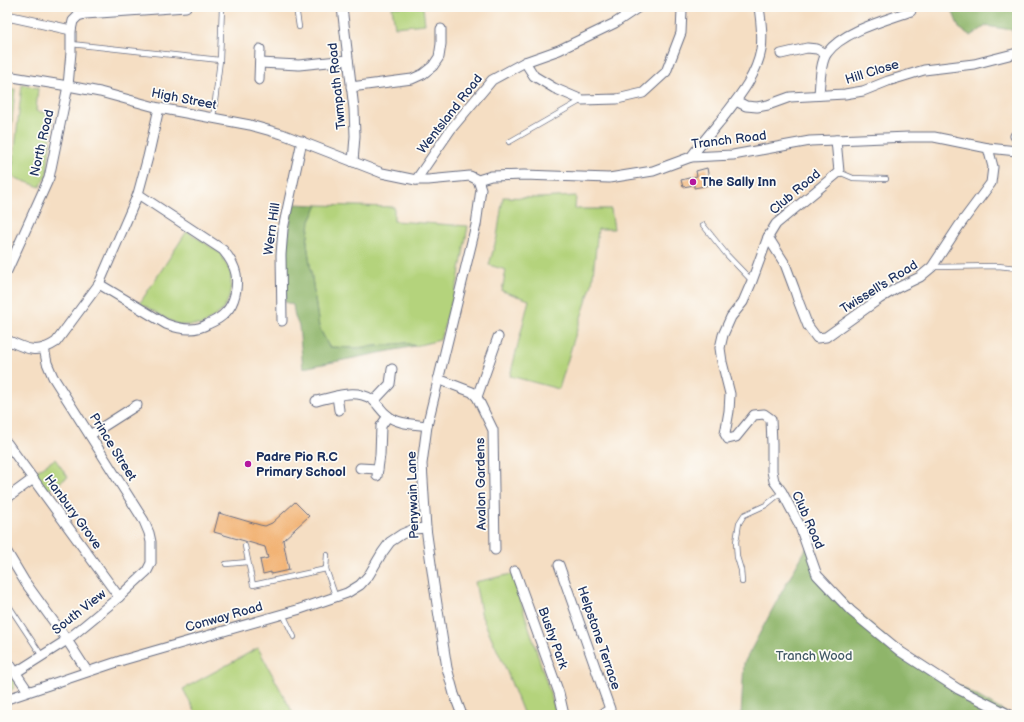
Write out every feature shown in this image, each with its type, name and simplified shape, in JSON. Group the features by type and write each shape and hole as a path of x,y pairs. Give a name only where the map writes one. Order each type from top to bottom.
{"street":[{"path":"7,16 71,30 73,21 78,16 85,14 186,7"},
{"name":"Twmpath Road","path":"342,7 354,109 355,136 353,162"},
{"name":"Wentsland Road","path":"416,180 451,129 492,80 525,62 559,50 615,23 639,7"},
{"path":"525,62 534,76 554,88 582,100 617,99 643,92 666,72 682,33 681,7"},
{"path":"691,157 747,86 756,67 761,49 762,27 759,7"},
{"path":"819,96 822,67 826,54 838,42 851,34 911,11"},
{"path":"351,87 412,79 423,74 439,57 441,29"},
{"name":"North Road","path":"7,271 49,178 68,86 72,52 71,30"},
{"path":"781,54 807,48 817,49 826,54"},
{"path":"259,80 260,49"},
{"name":"Hill Close","path":"736,101 746,106 757,107 790,98 845,94 863,91 888,81 924,70 974,64 1017,53"},
{"path":"260,63 299,65 348,60"},
{"name":"High Street","path":"7,76 100,92 159,108 250,125 302,141 353,162"},
{"path":"7,340 26,349 36,350 50,346 56,342 99,284 138,194 159,108"},
{"name":"Tranch Road","path":"353,162 382,173 416,180 470,176 478,180 491,176 524,175 609,178 653,171 691,157 733,155 810,141 934,137 988,148 1017,151"},
{"name":"Club Road","path":"836,140 839,172 776,224 768,236 752,281 742,302 731,317 723,335 720,348 730,394 725,434 728,439 736,437 754,415 764,414 771,419 772,471 774,481 782,492 799,524 817,575 851,611 901,652 958,689 1010,715"},
{"name":"Wern Hill","path":"282,321 281,255 283,229 302,141"},
{"name":"Twissell's Road","path":"768,236 785,264 808,326 817,338 826,337 879,299 920,277 932,267 959,226 991,183 993,167 988,148"},
{"name":"Penywain Lane","path":"462,715 454,694 447,668 426,528 422,464 426,426 476,225 481,189 478,180"},
{"path":"99,284 166,324 177,328 191,329 203,327 217,320 227,312 233,300 236,288 236,273 231,260 223,250 138,194"},
{"path":"438,379 472,392 477,397 498,337"},
{"name":"Prince Street","path":"44,348 47,363 53,376 144,521 151,542 151,563"},
{"path":"375,400 390,384 392,369"},
{"path":"316,400 349,394 362,395 375,400 388,416 399,422 426,426"},
{"path":"337,396 339,410"},
{"name":"Avalon Gardens","path":"477,397 493,430 495,550"},
{"path":"90,435 137,405"},
{"path":"360,468 377,473 380,455 381,426 388,416"},
{"name":"Hanbury Grove","path":"7,443 119,597"},
{"path":"7,498 33,479"},
{"name":"Conway Road","path":"7,699 87,671 283,614 346,594 360,585 369,575 390,542 402,534 414,529 426,528"},
{"path":"8,554 25,582 67,640 87,671"},
{"name":"South View","path":"15,673 67,640 119,597 147,571 151,563"},
{"name":"Helpstone Terrace","path":"559,565 610,709 601,715"},
{"name":"Bushy Park","path":"515,571 559,693 564,715"},
{"path":"7,660 28,691"}],"lane":[{"path":"74,7 78,16"},
{"path":"213,118 220,60 222,7"},
{"path":"296,7 298,27"},
{"path":"71,44 220,60"},
{"path":"509,142 582,100"},
{"path":"839,172 853,178 886,179"},
{"path":"703,224 727,255 752,281"},
{"path":"932,267 998,266 1017,268"},
{"path":"742,582 741,570 737,557 736,542 739,523 744,515 766,505 782,492"},
{"path":"245,546 253,585 326,569"},
{"path":"328,556 326,569 336,598"},
{"path":"226,564 248,562"},
{"path":"7,604 42,656"},
{"path":"283,614 294,637"}],"green space":[{"path":"392,7 423,7 425,24 395,27"},
{"path":"951,7 1017,7 1017,46 1012,30 986,26 971,36 959,28"},
{"path":"22,84 38,88 36,111 53,114 47,175 40,187 10,176 14,158"},
{"path":"15,89 8,164 7,167 7,91"},
{"path":"576,196 575,209 611,209 614,229 598,229 592,284 559,389 510,376 529,300 502,291 506,270 489,265 497,237 503,197 538,198"},
{"path":"293,204 318,205 310,221 307,243 319,327 329,347 355,348 406,343 415,346 303,368 299,326 295,317 293,305 285,302 285,257"},
{"path":"318,205 394,207 394,221 468,226 458,281 440,340 415,346 406,343 355,348 329,347 319,327 307,243 310,221"},
{"path":"187,231 220,253 231,272 229,298 222,311 202,325 179,325 140,303"},
{"path":"55,459 68,477 48,490 35,472"},
{"name":"Tranch Wood","path":"807,547 817,575 901,652 1010,715 741,715 744,663"},
{"path":"512,574 557,715 524,715 505,667 482,617 475,582"},
{"path":"258,648 294,715 197,715 183,689"},
{"path":"12,679 14,682 14,687 12,690 7,692 7,681"}],"building":[{"path":"707,168 710,185 694,188 694,185 683,187 681,180 697,176 696,171"},
{"path":"295,502 309,516 283,540 289,570 271,574 271,572 263,574 260,560 268,558 265,547 214,532 219,513 265,526 272,523"}],"place":[{"name":"The Sally Inn","path":"693,182"},
{"name":"Padre Pio R.C Primary School","path":"248,464"}]}
